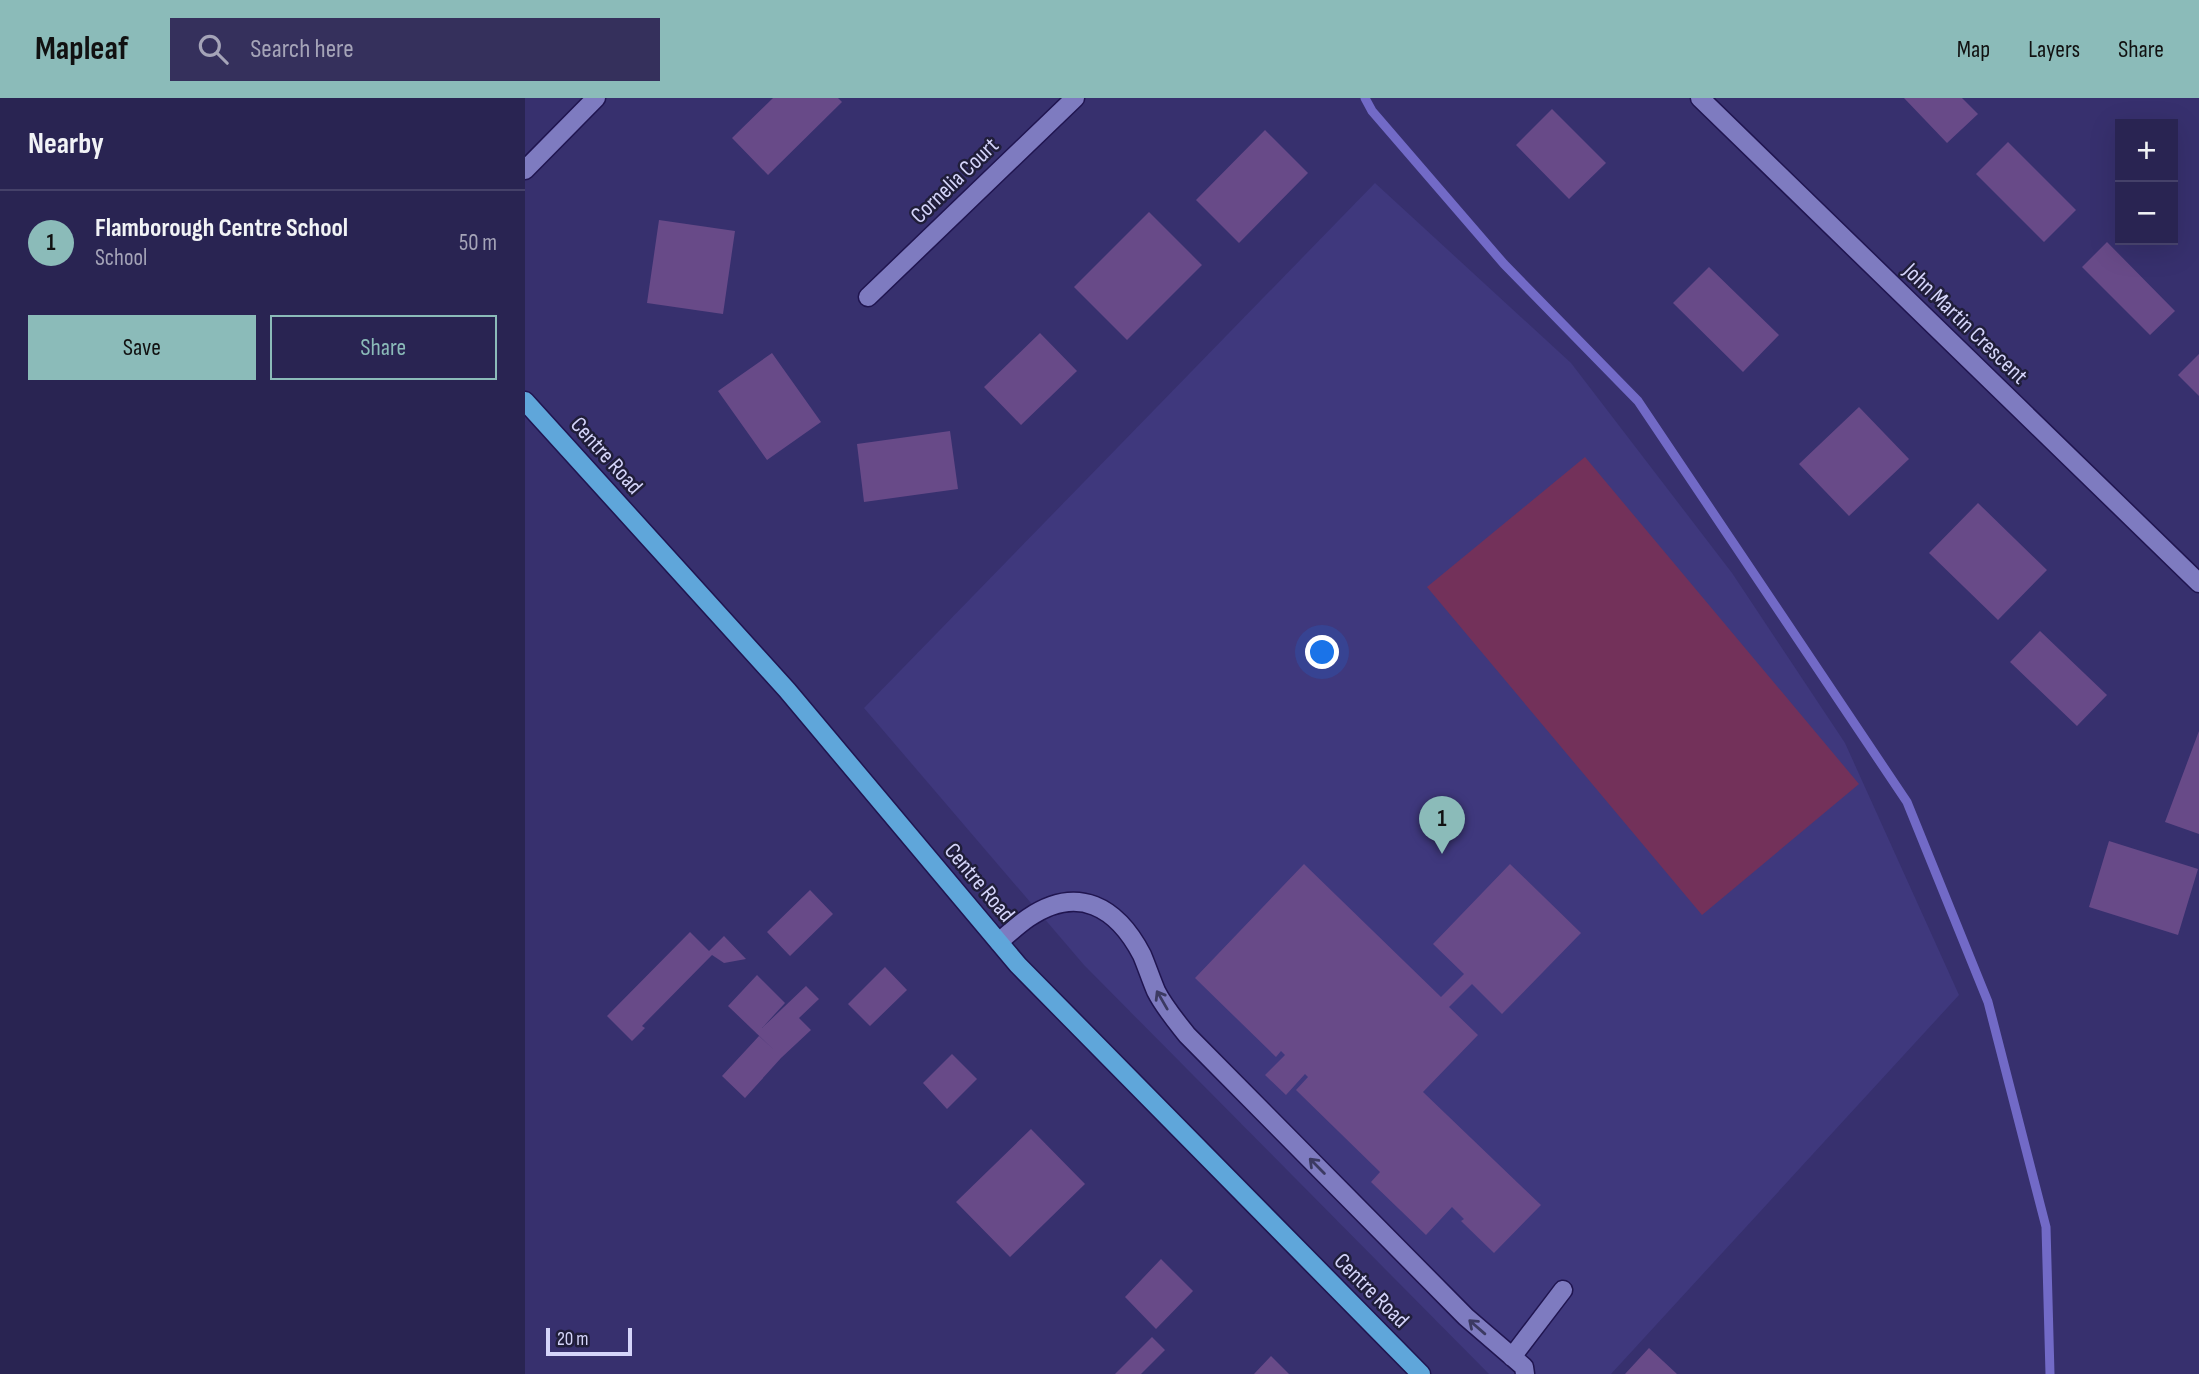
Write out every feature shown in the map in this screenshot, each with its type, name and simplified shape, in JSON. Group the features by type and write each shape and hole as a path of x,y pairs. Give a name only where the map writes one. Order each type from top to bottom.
{"main road":[{"name":"Centre Road","path":"525,401 787,691 1018,965 1421,1374"}],"street":[{"path":"525,170 596,98"},
{"name":"Cornelia Court","path":"868,297 1075,98"},
{"name":"John Martin Crescent","path":"1700,98 2199,583"},
{"path":"999,943 1029,918 1051,906 1071,901 1091,904 1113,915 1142,955 1157,992 1187,1035 1466,1317 1524,1367 1525,1374"},
{"path":"1512,1357 1563,1290"}],"shaded area":[{"path":"1375,183 1571,363 1732,573 1845,743 1959,995 1611,1374 1489,1374 1084,965 864,708"},
{"path":"1585,457 1859,784 1702,915 1427,587"}],"building":[{"path":"773,98 838,98 842,102 768,175 732,138"},
{"path":"1904,98 1962,98 1978,114 1947,143"},
{"path":"1552,109 1606,163 1569,199 1516,145"},
{"path":"1265,130 1308,173 1239,243 1196,200"},
{"path":"2008,142 2076,210 2044,242 1976,174"},
{"path":"1149,212 1202,265 1127,340 1074,287"},
{"path":"659,220 735,231 723,314 647,303"},
{"path":"2107,242 2175,311 2150,335 2082,267"},
{"path":"1709,267 1779,335 1743,372 1673,303"},
{"path":"1040,333 1077,371 1021,425 984,387"},
{"path":"772,353 821,422 767,460 718,391"},
{"path":"2199,354 2199,396 2178,375"},
{"path":"1859,407 1909,459 1849,516 1799,464"},
{"path":"950,431 958,489 864,502 857,444"},
{"path":"1978,503 2047,570 1998,620 1929,553"},
{"path":"2040,631 2107,695 2077,726 2010,662"},
{"path":"2199,731 2199,834 2165,822"},
{"path":"2109,841 2198,869 2178,935 2089,907"},
{"path":"1304,864 1441,997 1464,974 1433,944 1510,864 1581,933 1502,1014 1472,984 1449,1007 1478,1035 1423,1092 1541,1205 1494,1253 1461,1221 1464,1219 1452,1207 1426,1235 1371,1182 1380,1172 1296,1090 1308,1077 1305,1074 1286,1095 1265,1075 1285,1055 1281,1051 1276,1057 1195,978"},
{"path":"810,890 833,914 790,956 767,932"},
{"path":"690,932 709,951 724,936 746,959 724,963 712,955 642,1026 645,1028 632,1041 607,1016"},
{"path":"885,967 907,990 870,1026 848,1004"},
{"path":"757,975 785,1003 762,1028 806,986 819,999 799,1018 811,1030 745,1098 722,1076 759,1036 774,1050 728,1006"},
{"path":"952,1054 977,1079 947,1109 923,1083"},
{"path":"1031,1129 1085,1184 1010,1257 956,1202"},
{"path":"1161,1259 1193,1291 1156,1329 1125,1297"},
{"path":"1152,1337 1165,1350 1141,1374 1115,1374"},
{"path":"1649,1348 1677,1374 1625,1374"},
{"path":"1271,1356 1289,1374 1254,1374"}],"waterway":[{"path":"1365,98 1372,111 1504,264 1638,401 1907,802 1988,1002 2046,1227 2050,1374"}],"place":[{"name":"Flamborough Centre School","path":"1442,854"}]}
